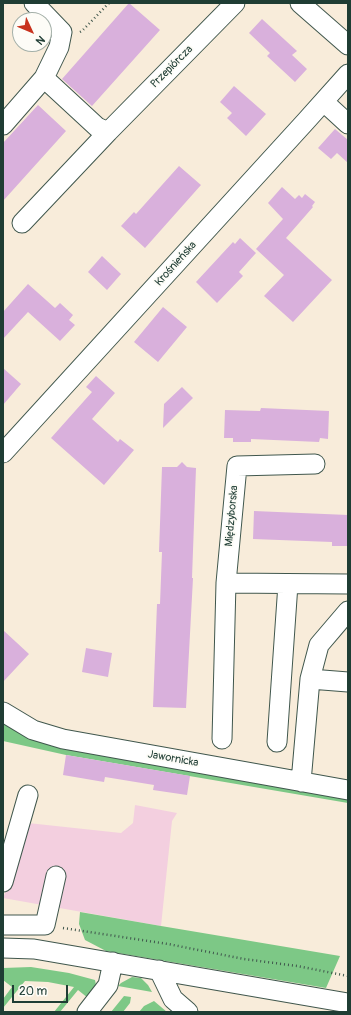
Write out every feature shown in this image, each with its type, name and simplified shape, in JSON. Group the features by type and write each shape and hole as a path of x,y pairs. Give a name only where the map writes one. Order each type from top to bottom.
{"street":[{"path":"3,125 44,78 59,47 62,32 34,3"},
{"name":"Przepiórcza","path":"22,223 108,132 236,3"},
{"path":"300,3 348,45"},
{"name":"Krośnieńska","path":"3,452 348,74"},
{"path":"44,78 97,126 108,132"},
{"path":"324,102 348,124"},
{"name":"Międzyborska","path":"226,583 237,466 315,464"},
{"path":"222,739 226,583 348,584"},
{"path":"277,742 288,584"},
{"path":"301,782 310,679 319,645 348,611"},
{"path":"310,679 348,682"},
{"name":"Jawornicka","path":"3,712 33,730 50,736 348,790"},
{"path":"3,882 28,795"},
{"path":"3,925 45,925 56,876"},
{"path":"3,948 34,949 348,1003"},
{"path":"86,1012 108,985 113,962"},
{"path":"160,970 173,1000 188,1012"}],"path":[{"path":"61,37 82,31 109,3"},
{"path":"45,925 168,944 348,976"}],"shaded area":[{"path":"135,805 177,813 172,821 161,926 3,898 18,861 28,823 121,833 133,823"}],"green space":[{"path":"3,721 348,799 348,803 66,755 3,741"},
{"path":"80,912 340,956 326,988 106,951 85,940 79,924"},
{"path":"31,967 69,973 95,980 96,985 88,998 78,990 60,1012 54,1012 74,987 48,982 25,981 3,1008 3,999 12,987 3,980 3,968"},
{"path":"132,977 141,978 152,992 118,986"},
{"path":"124,996 131,997 130,1003 123,1012 111,1012"},
{"path":"154,1001 167,1012 139,1012 144,1006"}],"building":[{"path":"129,3 160,30 92,106 62,79"},
{"path":"262,19 297,51 292,55 307,69 295,82 267,56 270,53 249,33"},
{"path":"234,86 266,114 246,136 227,118 232,113 220,102"},
{"path":"38,105 66,131 3,201 3,143"},
{"path":"335,129 348,140 348,163 337,153 331,159 318,148"},
{"path":"179,166 201,185 145,248 121,226 134,212 136,214"},
{"path":"282,187 295,199 299,195 302,198 305,194 315,202 312,206 313,207 286,238 332,280 293,322 264,296 284,275 256,249 283,219 268,203"},
{"path":"240,238 256,253 239,272 243,276 217,303 196,282 233,242 235,244"},
{"path":"102,256 121,274 107,290 88,272"},
{"path":"28,284 55,308 60,303 73,315 69,320 75,325 60,341 28,312 3,339 3,312"},
{"path":"163,307 187,327 158,362 134,342"},
{"path":"3,368 21,384 3,405"},
{"path":"96,376 115,393 92,419 118,442 120,439 134,450 104,485 51,438 92,392 86,387"},
{"path":"182,387 193,398 163,428 164,404"},
{"path":"261,408 329,411 328,439 320,438 319,442 251,439 251,442 233,442 233,438 224,438 225,410 260,411"},
{"path":"182,462 187,467 196,468 193,578 186,708 153,707 157,604 160,604 162,552 159,552 162,467 177,467"},
{"path":"254,511 348,515 348,546 332,546 332,542 253,539"},
{"path":"3,630 29,654 3,682"},
{"path":"86,648 112,653 108,677 82,672"},
{"path":"66,755 190,776 187,795 153,790 154,785 105,777 104,782 63,775"}]}
